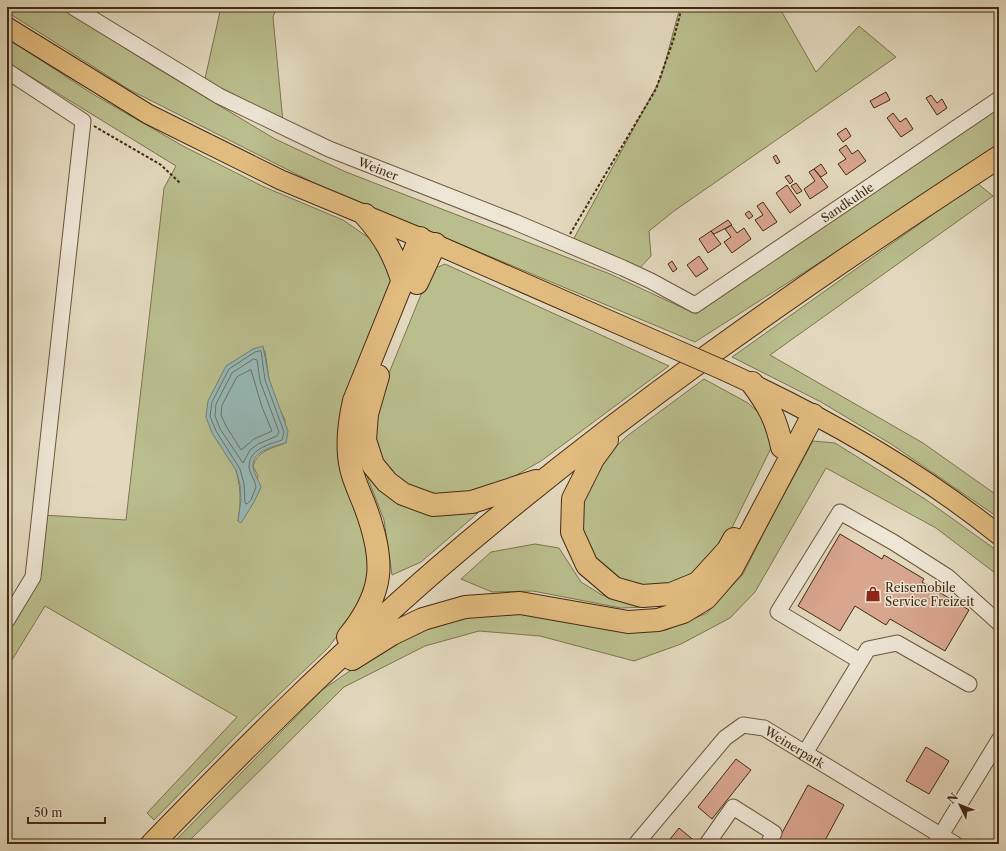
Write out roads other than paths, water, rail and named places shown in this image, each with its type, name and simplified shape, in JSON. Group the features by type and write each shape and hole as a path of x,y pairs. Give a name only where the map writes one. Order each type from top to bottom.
{"highway":[{"path":"152,844 304,690 439,568 547,478 621,420 733,337 830,268 999,157"},
{"path":"365,215 379,230 388,244 403,283"},
{"path":"428,241 404,312 373,388 367,414 365,440 373,465 387,482 403,494 433,505 472,502 547,478"},
{"path":"304,690 364,615 379,576 379,554 369,516 351,468 348,429 354,401 403,283 428,241"},
{"path":"752,384 766,402 776,423 782,447"},
{"path":"621,420 593,459 573,499 572,532 587,565 614,588 642,596 671,594 698,583 728,550 782,447 807,412"},
{"path":"304,690 392,634 422,619 465,607 520,604 628,622 658,620 683,612 706,598 732,568 807,412"}],"main road":[{"path":"7,27 148,114 281,180 428,241 725,371 807,412 920,477 999,535"}],"street":[{"name":"Weiner","path":"73,7 219,96 329,149 564,243 651,281 695,305"},
{"path":"7,71 83,122 33,577 7,620"},
{"name":"Sandkuhle","path":"695,305 999,98"},
{"path":"860,661 778,612 840,512 893,542 948,577 999,623"},
{"path":"805,752 868,649 897,643 969,684"},
{"name":"Weinerpark","path":"636,844 725,738 742,725 764,728 805,752 938,840 955,844"},
{"path":"938,840 999,740"},
{"path":"707,844 733,807 774,833 768,844"}],"water":[{"path":"263,346 269,379 288,431 286,443 265,450 256,456 253,468 261,487 241,523 238,521 241,500 240,485 236,470 212,433 206,417 208,401 226,366 253,349"}],"place":[{"name":"Reisemobile Service Freizeit","path":"873,594"}]}
